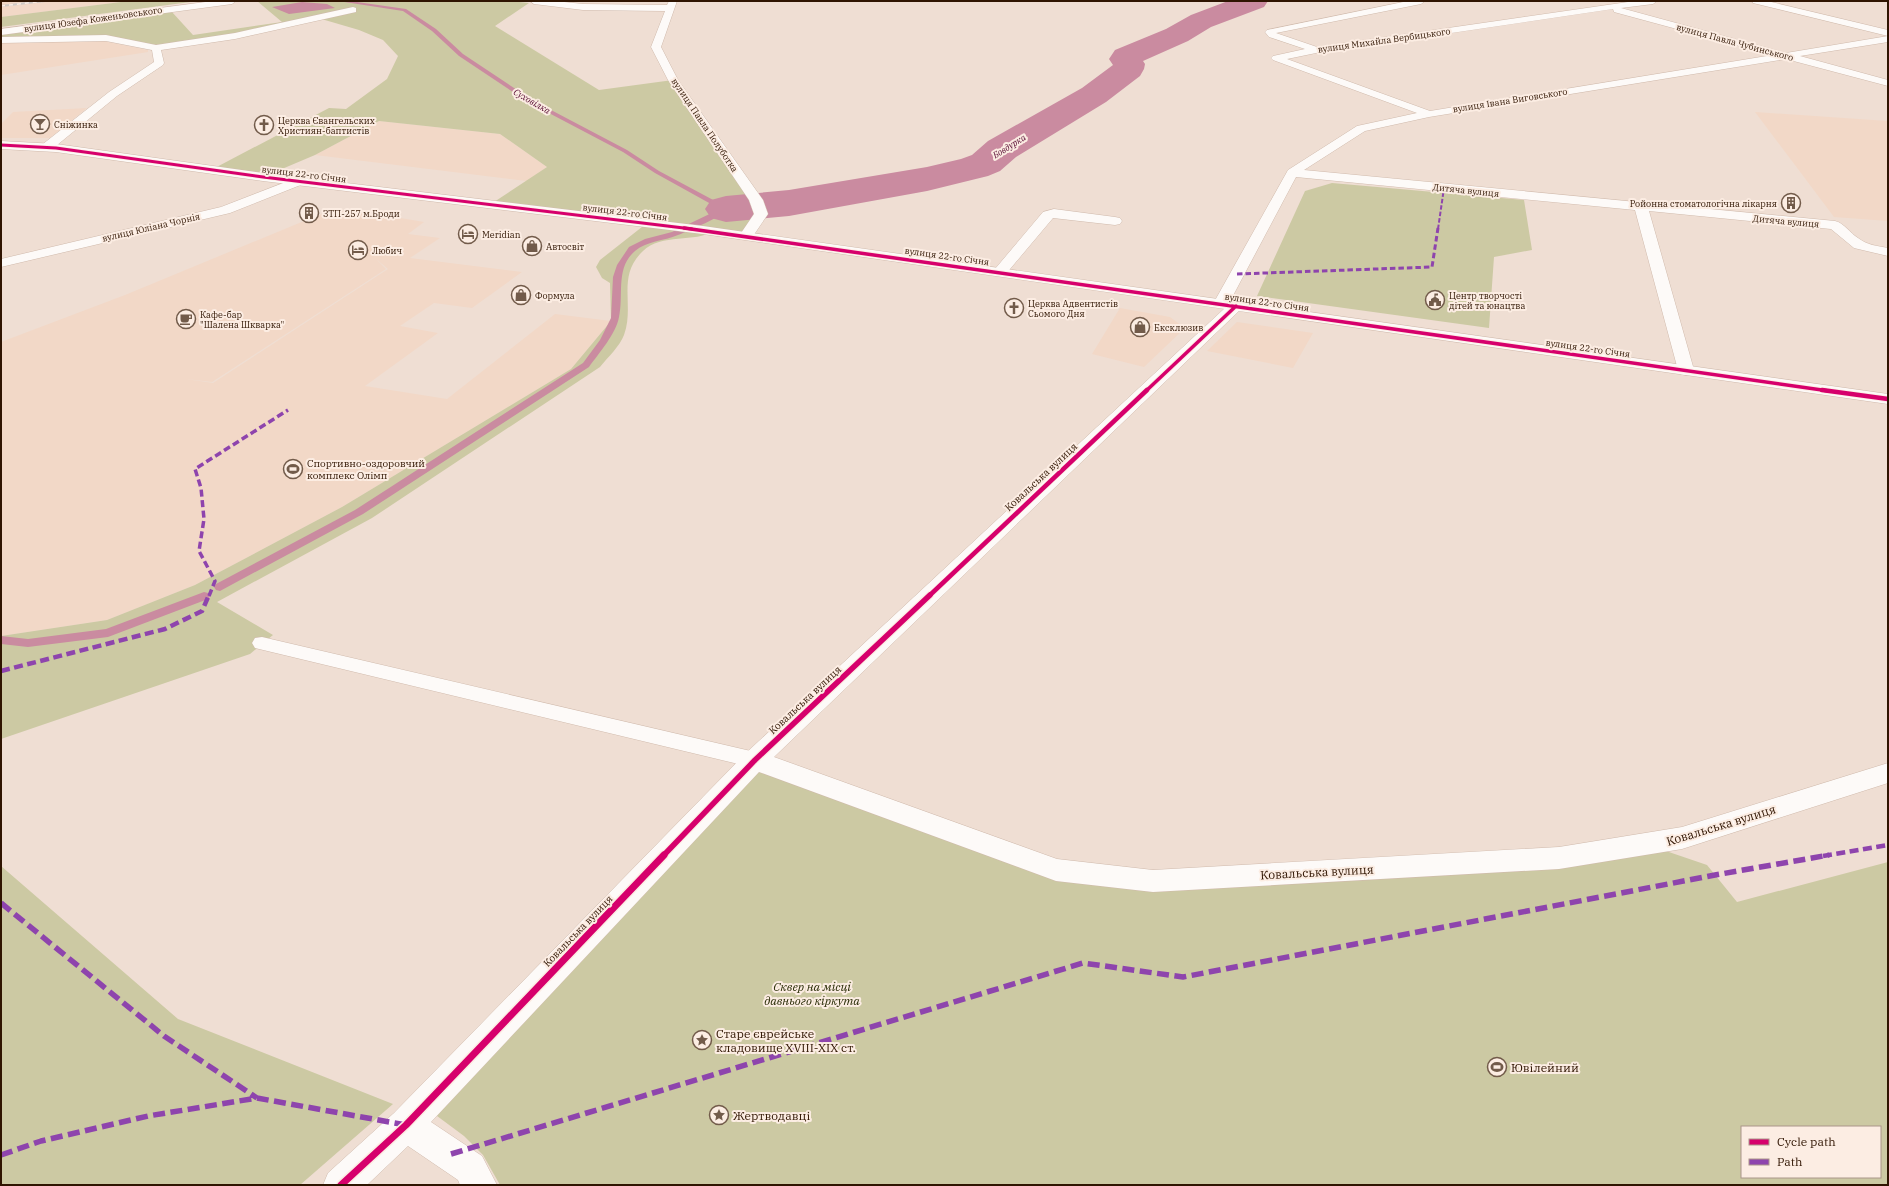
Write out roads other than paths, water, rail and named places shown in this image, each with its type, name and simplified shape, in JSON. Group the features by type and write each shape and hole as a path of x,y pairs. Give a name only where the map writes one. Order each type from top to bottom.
{"street":[{"name":"вулиця Юзефа Коженьовського","path":"1,32 232,1"},
{"name":"вулиця Павла Полуботка","path":"534,1 583,7 672,5 656,47 673,80 759,208 746,236"},
{"path":"1316,50 1272,35 1270,32 1421,1"},
{"name":"вулиця Павла Чубинського","path":"1582,1 1888,83"},
{"name":"вулиця Михайла Вербицького","path":"1429,114 1276,58 1316,50 1653,1"},
{"path":"1756,1 1888,33"},
{"name":"вулиця Юзефа Коженьовського","path":"1,40 106,38 156,48 235,36 353,10"},
{"path":"1872,29 1888,27"},
{"name":"вулиця Івана Виговського","path":"1228,305 1292,173 1361,128 1429,114 1888,39"},
{"path":"46,147 113,94 159,62 156,48"},
{"name":"вулиця 22-го Січня","path":"1,145 46,147 299,181 674,226 1888,399"},
{"name":"Дитяча вулиця","path":"1292,173 1835,225 1851,242 1859,246 1888,252"},
{"name":"вулиця Юліана Чорнія","path":"1,263 225,210 299,181"},
{"path":"1640,207 1686,370"},
{"path":"1000,272 1048,215 1054,213 1115,221"},
{"name":"Ковальська вулиця","path":"341,1185 406,1125 755,760 1228,305"},
{"name":"Ковальська вулиця","path":"755,760 1056,870 1153,881 1559,858 1682,838 1888,773"},
{"path":"406,1125 470,1168 479,1185"}],"lane":[{"path":"262,643 755,760"}],"waterway":[{"name":"Суховілка","path":"220,587 359,512 586,365 604,340 615,318 617,277 621,265 632,249 648,241 675,234 726,209 657,172 625,151 530,101 461,55 434,30 404,10 340,1"},
{"name":"Бовдурка","path":"726,209 789,203 927,179 974,168 986,163 1002,149 1094,95 1114,81 1128,69 1129,64 1125,59 1126,57 1177,35 1201,21 1254,1"},
{"path":"1,640 28,643 108,633 204,596"}],"railway":[{"path":"1,6 45,1"}],"place":[{"name":"Сніжинка","path":"40,124"},
{"name":"Церква Євангельских Християн-баптистів","path":"264,125"},
{"name":"Ройонна стоматологічна лікарня","path":"1791,203"},
{"name":"ЗТП-257 м.Броди","path":"309,213"},
{"name":"Meridian","path":"468,234"},
{"name":"Автосвіт","path":"532,246"},
{"name":"Любич","path":"358,250"},
{"name":"Формула","path":"521,295"},
{"name":"Центр творчості дітей та юнацтва","path":"1435,300"},
{"name":"Церква Адвентистів Сьомого Дня","path":"1014,308"},
{"name":"Кафе-бар \"Шалена Шкварка\"","path":"186,319"},
{"name":"Ексклюзив","path":"1140,327"},
{"name":"Спортивно-оздоровчий комплекс Олімп","path":"293,469"},
{"name":"Старе єврейське кладовище XVIII-XIX ст.","path":"702,1040"},
{"name":"Ювілейний","path":"1497,1067"},
{"name":"Жертводавці","path":"719,1115"}],"park label":[{"name":"Сквер на місці давнього кіркута","path":"812,993"}]}
